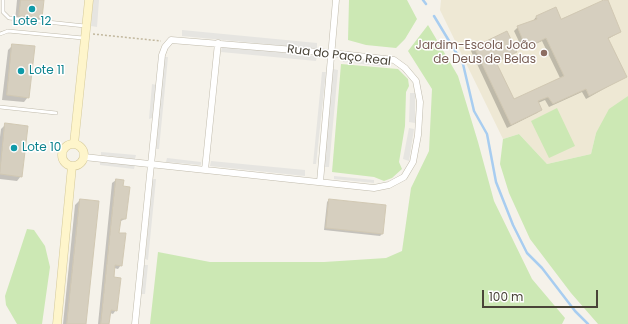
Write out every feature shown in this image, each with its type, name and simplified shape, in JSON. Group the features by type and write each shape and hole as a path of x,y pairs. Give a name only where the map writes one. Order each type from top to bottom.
{"street":[{"path":"74,144 89,0"},
{"path":"320,182 336,0"},
{"name":"Rua do Paço Real","path":"84,157 374,188 389,185 404,176 413,162 418,135 420,102 416,81 405,68 394,60 179,40 171,40 168,43"},
{"path":"135,324 162,55 168,43"},
{"path":"205,170 218,43"},
{"path":"74,144 82,148 84,157 80,164 72,166 64,162 62,154 66,146 74,144"},
{"path":"57,324 72,166"}],"lane":[{"path":"3,0 4,12 9,18 86,32"},
{"path":"0,34 8,31 22,34 86,32"},
{"path":"0,106 56,113"}],"path":[{"path":"86,32 156,40 168,43"}],"shaded area":[{"path":"93,0 99,0 97,27 91,26"},
{"name":"Jardim-Escola João de Deus de Belas","path":"441,0 628,0 628,96 596,133 591,154 547,164 519,134 503,139 440,10"},
{"path":"182,30 317,43 317,49 182,36"},
{"path":"222,46 317,56 316,61 221,52"},
{"path":"164,57 168,57 159,149 156,149"},
{"path":"343,59 390,63 389,67 343,62"},
{"path":"333,69 338,70 329,167 323,167"},
{"path":"322,72 326,72 316,164 313,164"},
{"path":"152,84 156,85 152,118 149,119"},
{"path":"410,93 415,93 415,123 409,122"},
{"path":"409,128 414,129 409,161 403,159"},
{"path":"101,152 136,155 135,159 101,155"},
{"path":"167,158 201,162 201,165 166,162"},
{"path":"211,161 305,170 305,176 210,166"},
{"path":"100,162 135,165 134,169 100,165"},
{"path":"334,176 374,180 374,183 334,179"},
{"path":"153,179 156,179 148,260 145,259"},
{"path":"144,265 148,265 145,294 141,294"}],"green space":[{"path":"349,0 407,0 417,19 405,39 396,48 366,45 348,40"},
{"path":"428,25 458,76 494,201 532,279 565,318 562,324 150,324 158,252 210,262 324,262 386,258 402,251 411,188 429,151 432,89 408,51"},
{"path":"341,64 398,69 408,79 409,86 406,92 405,126 399,162 402,169 392,178 384,181 374,177 332,172"},
{"path":"628,96 628,324 598,324 571,293 530,239 509,193 500,164 503,139 519,134 547,164 591,154 596,133 609,109"},
{"path":"557,108 575,146 549,158 531,121"},
{"path":"27,229 34,230 45,246 50,267 42,324 17,324 6,305 5,296"}],"building":[{"name":"Lote 12","path":"21,0 44,0 42,18 19,16"},
{"path":"604,0 608,0 621,32 608,38 627,77 589,96 586,89 553,104 548,97 538,101 542,110 511,125 474,47 507,31 517,52 496,62 514,99 564,76 546,38 526,48 517,26 537,19 536,16 556,7 561,19"},
{"name":"Lote 11","path":"12,44 35,46 29,98 7,95"},
{"name":"Lote 10","path":"5,123 28,126 22,177 0,174"},
{"path":"116,179 124,180 123,186 130,187 126,219 121,219 119,233 126,233 122,266 115,265 114,277 121,278 117,311 111,310 109,324 101,324"},
{"path":"80,199 99,201 86,324 67,324"},
{"path":"329,199 386,205 383,234 326,228"}],"waterway":[{"path":"423,0 426,4"},
{"path":"434,16 463,64 474,111 487,134 496,182 513,225 527,253 542,268 575,311 588,324"}],"place":[{"name":"Lote 12","path":"32,9"},
{"name":"Jardim-Escola João de Deus de Belas","path":"544,53"},
{"name":"Lote 11","path":"21,71"},
{"name":"Lote 10","path":"14,148"}]}
